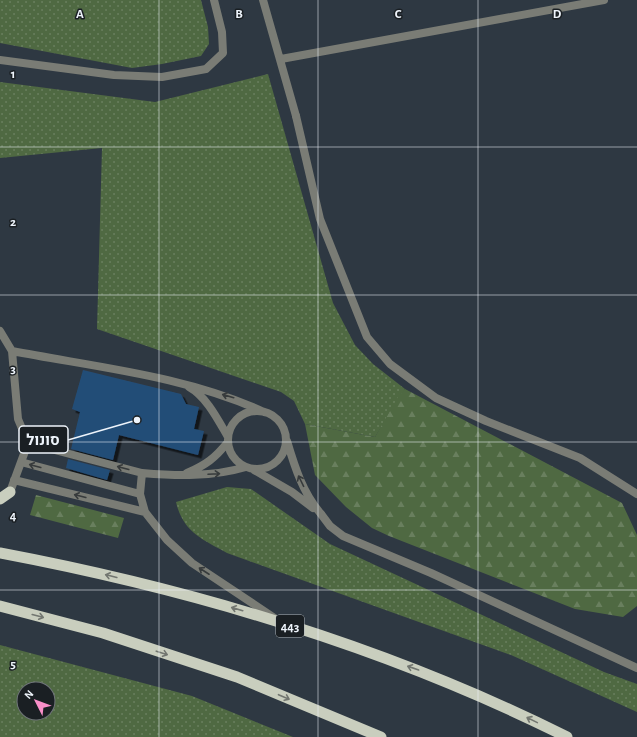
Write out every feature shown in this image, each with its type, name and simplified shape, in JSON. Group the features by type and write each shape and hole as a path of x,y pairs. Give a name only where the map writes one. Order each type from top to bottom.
{"highway":[{"path":"0,499 10,492"},
{"name":"443","path":"0,553 96,572 171,590 284,624 421,670 516,712 567,737"},
{"path":"0,606 103,633 237,677 381,737"}],"street":[{"path":"0,60 114,75 162,77 206,69 223,53 222,32 214,0"},
{"path":"263,0 296,116 320,219 367,337 390,364 436,398 486,421 580,458 637,494"},
{"path":"281,59 604,0"},
{"path":"0,331 12,351 18,419 28,443 10,492"},
{"path":"12,351 180,382 234,398 273,415 285,430 286,440 285,450 280,458 273,465 264,469 250,468 225,473 182,475 142,473 28,443"},
{"path":"180,382 194,390 212,409 228,440 233,456 250,468 292,492 321,514"},
{"path":"182,475 204,466 216,457 228,440 231,428 236,420 244,414 254,411 264,412"},
{"path":"286,440 297,473 311,503 330,526 343,536 431,573 637,668"},
{"path":"21,462 140,494"},
{"path":"142,473 140,494 145,512 167,540 192,563 284,624"},
{"path":"14,480 145,512"}],"green space":[{"path":"0,0 201,0 208,27 209,44 201,56 132,68 0,43"},
{"path":"268,74 333,303 355,345 373,364 405,389 375,437 305,424 294,401 281,392 97,329 102,148 0,158 0,82 155,102"},
{"path":"405,389 622,503 637,535 637,606 623,617 575,609 389,536 372,528 346,507 315,475 305,424 375,437 398,397"},
{"path":"227,487 251,489 330,544 604,672 637,684 637,712 511,655 227,553 202,539 189,528 183,521 176,502"},
{"path":"36,495 124,518 118,538 30,515"},
{"path":"0,645 192,696 293,737 0,737"}],"building":[{"path":"83,370 181,394 186,404 199,407 194,429 204,431 198,455 119,435 113,460 71,449 80,412 72,409"},
{"path":"68,459 110,470 107,480 66,468"}],"place":[{"name":"סונול","path":"137,420"}]}
